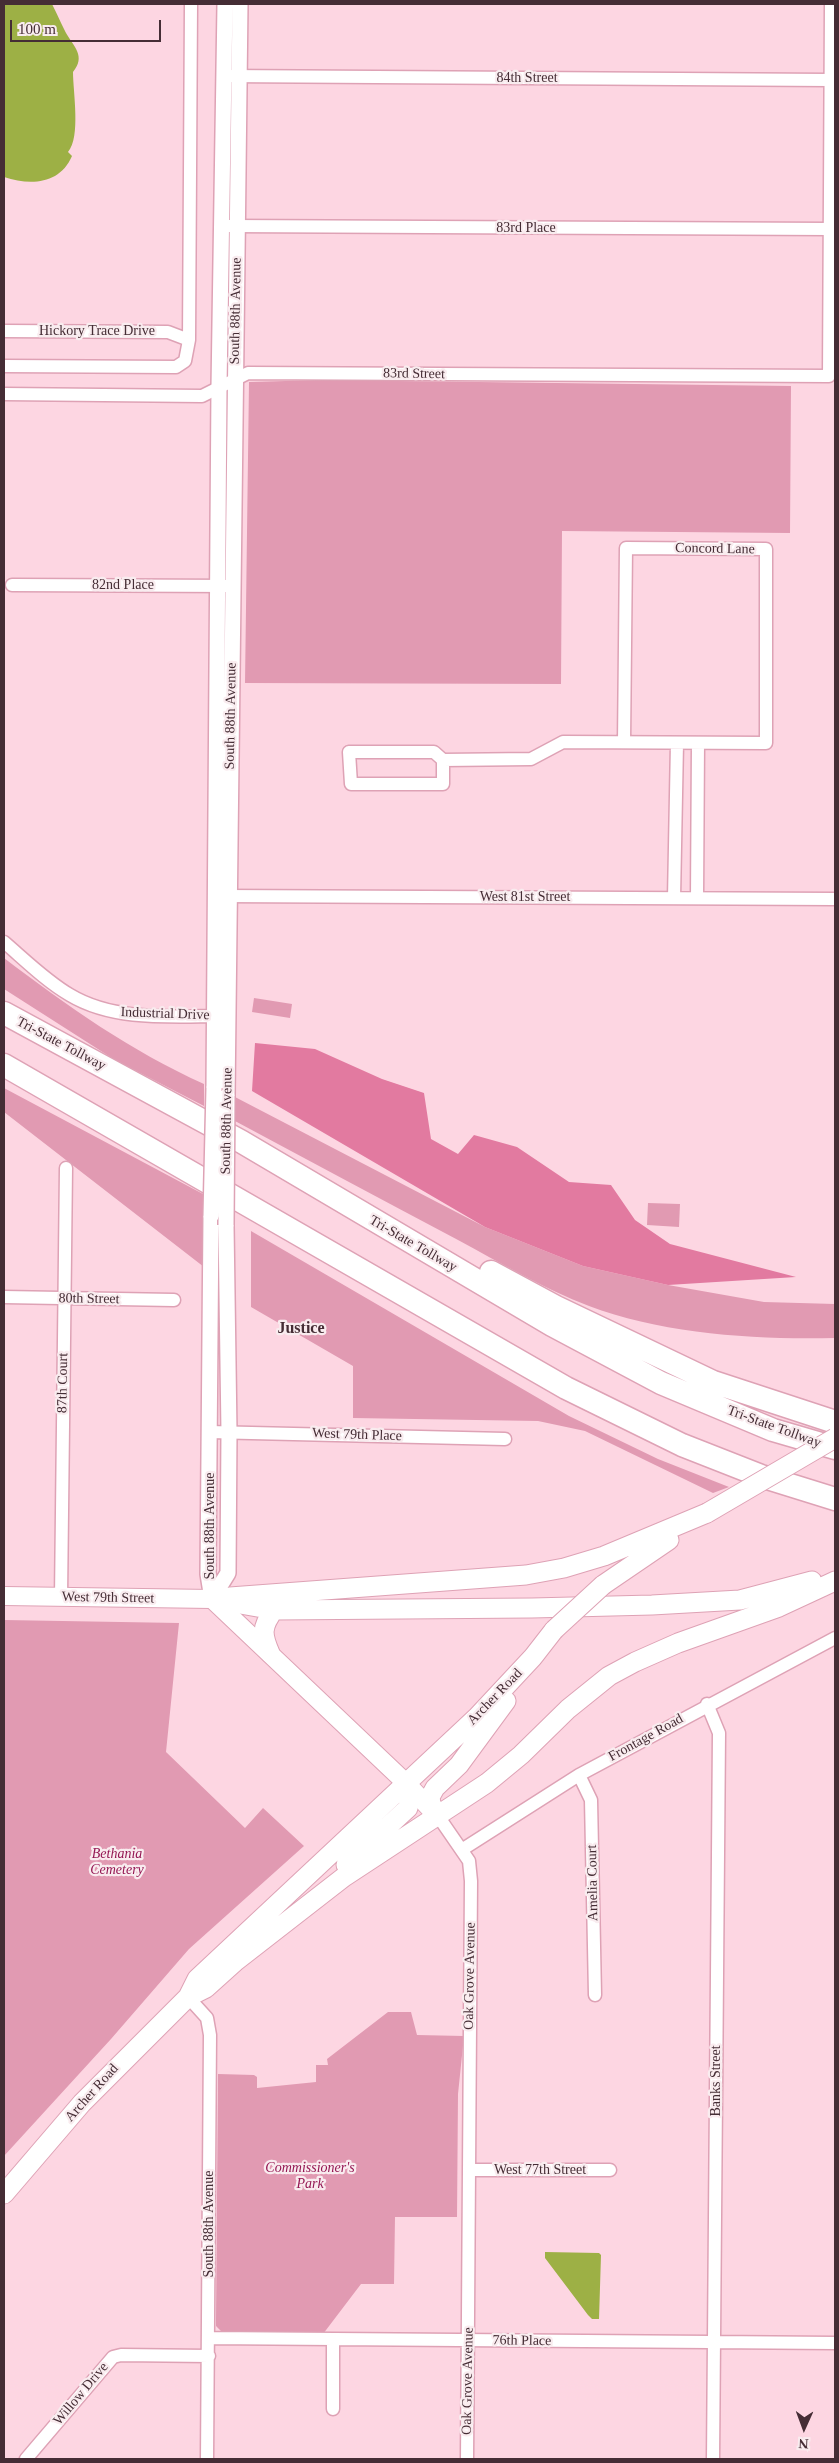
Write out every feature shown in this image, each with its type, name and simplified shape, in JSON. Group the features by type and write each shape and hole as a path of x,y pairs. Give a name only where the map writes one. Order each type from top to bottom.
{"highway":[{"name":"Tri-State Tollway","path":"4,1013 242,1142 552,1324 661,1383 773,1430 835,1448"},
{"path":"4,1065 566,1388 682,1445 761,1476 835,1499"},
{"path":"372,1220 436,1242 556,1307 713,1382 835,1422"}],"main road":[{"name":"Archer Road","path":"188,1997 197,1979 484,1710 533,1657 554,1630 603,1585 707,1514 835,1438"},
{"path":"212,1599 526,1575 564,1568 604,1556 707,1514"},
{"path":"212,1599 274,1610 532,1608 716,1603 765,1596 806,1583 835,1571"},
{"name":"Archer Road","path":"4,2194 88,2096 188,1997 206,1988 299,1911 362,1864 487,1783 521,1755 568,1709 609,1676 634,1662 678,1642 779,1607 835,1581"},
{"name":"West 79th Street","path":"4,1596 212,1599"},
{"name":"Oak Grove Avenue","path":"212,1599 407,1784 438,1816"},
{"path":"270,1653 264,1638 264,1627 274,1610"},
{"path":"438,1816 431,1804 430,1797 435,1788 459,1765 516,1687 533,1657"},
{"path":"299,1911 338,1871 408,1808 410,1798 407,1784"}],"street":[{"path":"4,366 176,367 185,361 189,340 191,4"},
{"name":"South 88th Avenue","path":"212,1599 228,1573 227,1096 221,1016 226,586 236,379 237,226 232,76 225,4"},
{"name":"South 88th Avenue","path":"226,586 219,387 222,226 232,76 240,4"},
{"path":"830,229 831,4"},
{"name":"84th Street","path":"232,76 830,80"},
{"name":"83rd Place","path":"222,226 830,229"},
{"name":"83rd Street","path":"4,394 202,396 248,373 829,376 830,229"},
{"name":"Hickory Trace Drive","path":"4,331 168,332 189,340"},
{"name":"Concord Lane","path":"443,760 443,784 350,784 349,752 434,752 443,760 532,759 563,742 766,743 766,549 626,548 624,742"},
{"name":"82nd Place","path":"12,585 226,586"},
{"path":"674,898 676,743"},
{"path":"697,898 698,743"},
{"name":"West 81st Street","path":"222,896 835,899"},
{"name":"Industrial Drive","path":"4,942 38,972 70,996 108,1011 145,1015 221,1016"},
{"name":"South 88th Avenue","path":"212,1599 208,1574 211,1216 214,1088 221,1016"},
{"name":"87th Court","path":"61,1597 66,1168"},
{"name":"80th Street","path":"4,1297 174,1300"},
{"name":"West 79th Place","path":"209,1432 505,1439"},
{"name":"Frontage Road","path":"463,1849 578,1775 707,1704 835,1638"},
{"name":"Banks Street","path":"707,1704 719,1732 713,2459"},
{"name":"Amelia Court","path":"578,1775 591,1800 595,1995"},
{"name":"Oak Grove Avenue","path":"438,1816 463,1849 469,1861 471,1882 467,2459"},
{"name":"South 88th Avenue","path":"188,1997 207,2018 210,2035 207,2459"},
{"name":"West 77th Street","path":"470,2170 610,2170"},
{"name":"76th Place","path":"209,2338 714,2344 835,2343"},
{"path":"333,2339 333,2409"},
{"name":"Willow Drive","path":"26,2459 113,2357 121,2355 209,2356"}],"green space":[{"path":"322,380 791,386 790,533 562,531 561,684 245,683 249,382"},
{"path":"4,958 100,1027 151,1057 204,1084 204,1106 115,1060 4,989"},
{"path":"254,998 292,1004 290,1018 252,1012"},
{"path":"4,1088 203,1194 204,1267 4,1112"},
{"path":"235,1097 485,1227 583,1266 668,1285 764,1302 835,1304 835,1338 774,1338 679,1329 648,1323 589,1306 523,1275 235,1121"},
{"path":"648,1203 680,1204 679,1227 647,1225"},
{"path":"251,1231 569,1416 658,1459 729,1487 713,1493 585,1431 538,1421 353,1418 353,1366 251,1307"},
{"name":"Bethania Cemetery","path":"4,1620 179,1623 166,1752 245,1828 263,1808 304,1846 189,1949 111,2039 4,2156"},
{"name":"Commissioner's Park","path":"388,2012 411,2012 417,2035 464,2036 458,2094 457,2217 395,2217 394,2284 361,2284 323,2334 223,2333 216,2326 218,2074 254,2075 257,2077 257,2088 316,2082 316,2065 328,2065 327,2059"}],"shaded area":[{"path":"4,4 52,4 79,56 79,61 73,72 75,125 72,145 68,152 72,156 60,172 52,177 34,182 4,177"},
{"path":"255,1043 315,1049 382,1079 424,1093 431,1139 458,1154 474,1135 517,1147 569,1182 611,1185 635,1220 670,1244 796,1277 668,1285 583,1266 485,1227 252,1091"},
{"path":"545,2252 599,2253 601,2255 599,2319 592,2319 588,2315 545,2258"}],"district":[{"name":"Justice","path":"301,1329"}]}
